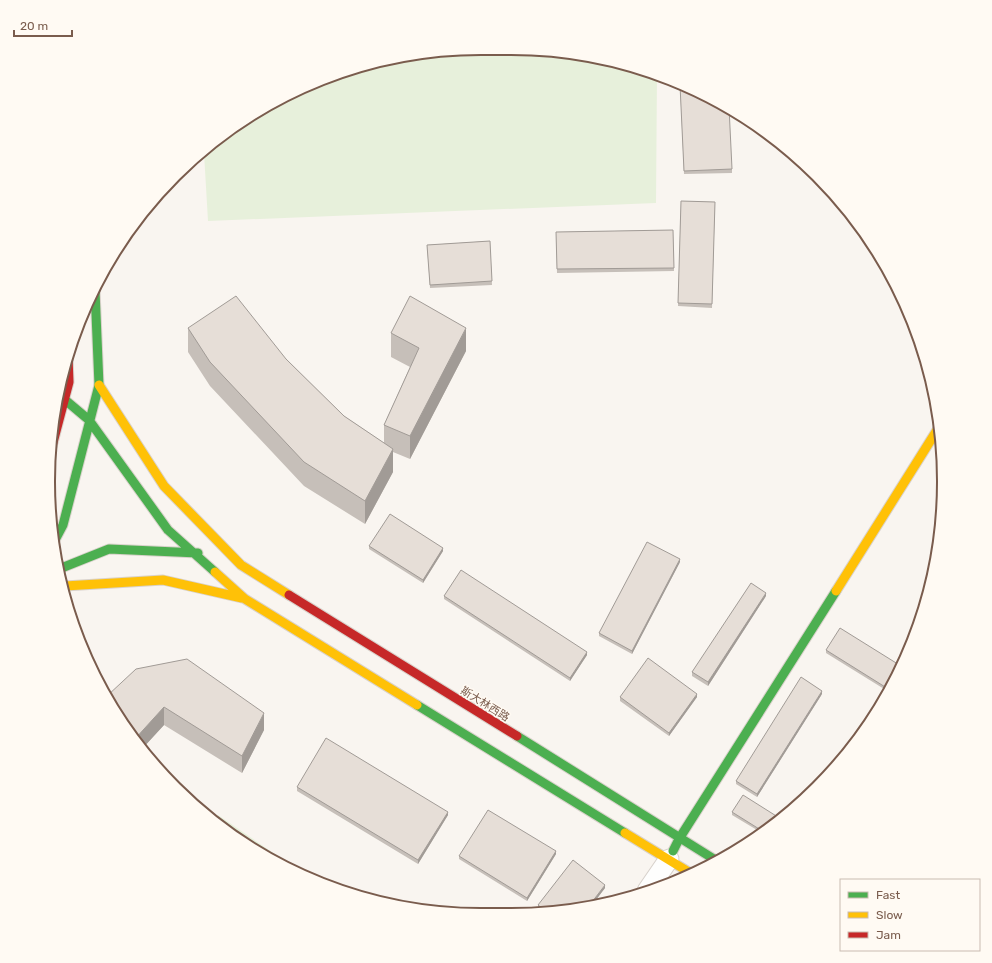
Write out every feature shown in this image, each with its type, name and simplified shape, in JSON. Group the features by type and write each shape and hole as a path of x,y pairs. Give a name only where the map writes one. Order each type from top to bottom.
{"main road":[{"path":"59,533 63,525 99,385 95,300"},
{"path":"61,409 69,382 69,376"},
{"path":"99,385 164,486 241,565"},
{"path":"64,399 89,420 168,530 245,599 686,870"},
{"path":"668,859 679,838 934,435"},
{"path":"64,567 109,549 192,552 213,558"},
{"path":"227,561 241,565"},
{"name":"斯大林西路","path":"241,565 711,858"},
{"path":"68,586 163,580 245,599"}],"street":[{"path":"651,884 668,859"}],"green space":[{"path":"510,55 538,56 594,63 657,81 656,203 208,221 204,158 222,143 268,112 318,87 344,78 398,63 426,59 454,56"},
{"path":"218,815 279,857 245,836 217,816"}],"building":[{"path":"680,90 729,116 732,169 684,171"},
{"path":"681,201 715,202 712,304 678,303"},
{"path":"673,230 674,268 557,269 556,232"},
{"path":"490,241 492,281 430,285 427,245"},
{"path":"236,296 286,359 344,416 393,449 365,501 304,462 210,362 188,328"},
{"path":"410,296 466,328 410,436 384,425 419,348 391,333"},
{"path":"390,514 443,548 423,580 369,546"},
{"path":"647,542 680,559 632,651 599,633"},
{"path":"461,570 587,652 570,678 444,596"},
{"path":"751,583 766,593 708,682 692,672"},
{"path":"840,628 896,663 884,687 826,650"},
{"path":"648,658 697,694 669,733 620,697"},
{"path":"187,659 264,713 242,756 164,707 139,735 111,693 136,669"},
{"path":"801,677 822,691 757,794 736,781"},
{"path":"326,738 448,812 418,860 297,787"},
{"path":"743,795 775,816 758,828 732,812"},
{"path":"488,810 556,851 527,898 459,856"},
{"path":"573,860 605,885 594,900 540,907 538,905"}],"traffic: fast":[{"path":"59,533 63,525 99,385 95,300"},
{"path":"64,399 89,420 168,530 215,572"},
{"path":"64,567 109,549 198,553"},
{"path":"673,851 679,839 836,591"},
{"path":"417,705 625,833"},
{"path":"517,736 711,858"}],"traffic: slow":[{"path":"99,385 164,486 241,565 289,595"},
{"path":"836,591 934,435"},
{"path":"215,572 245,599 417,705"},
{"path":"68,586 163,580 242,598"},
{"path":"625,833 686,870"}],"traffic: jam":[{"path":"61,412 69,382 69,376"},
{"path":"289,595 517,736"}]}
